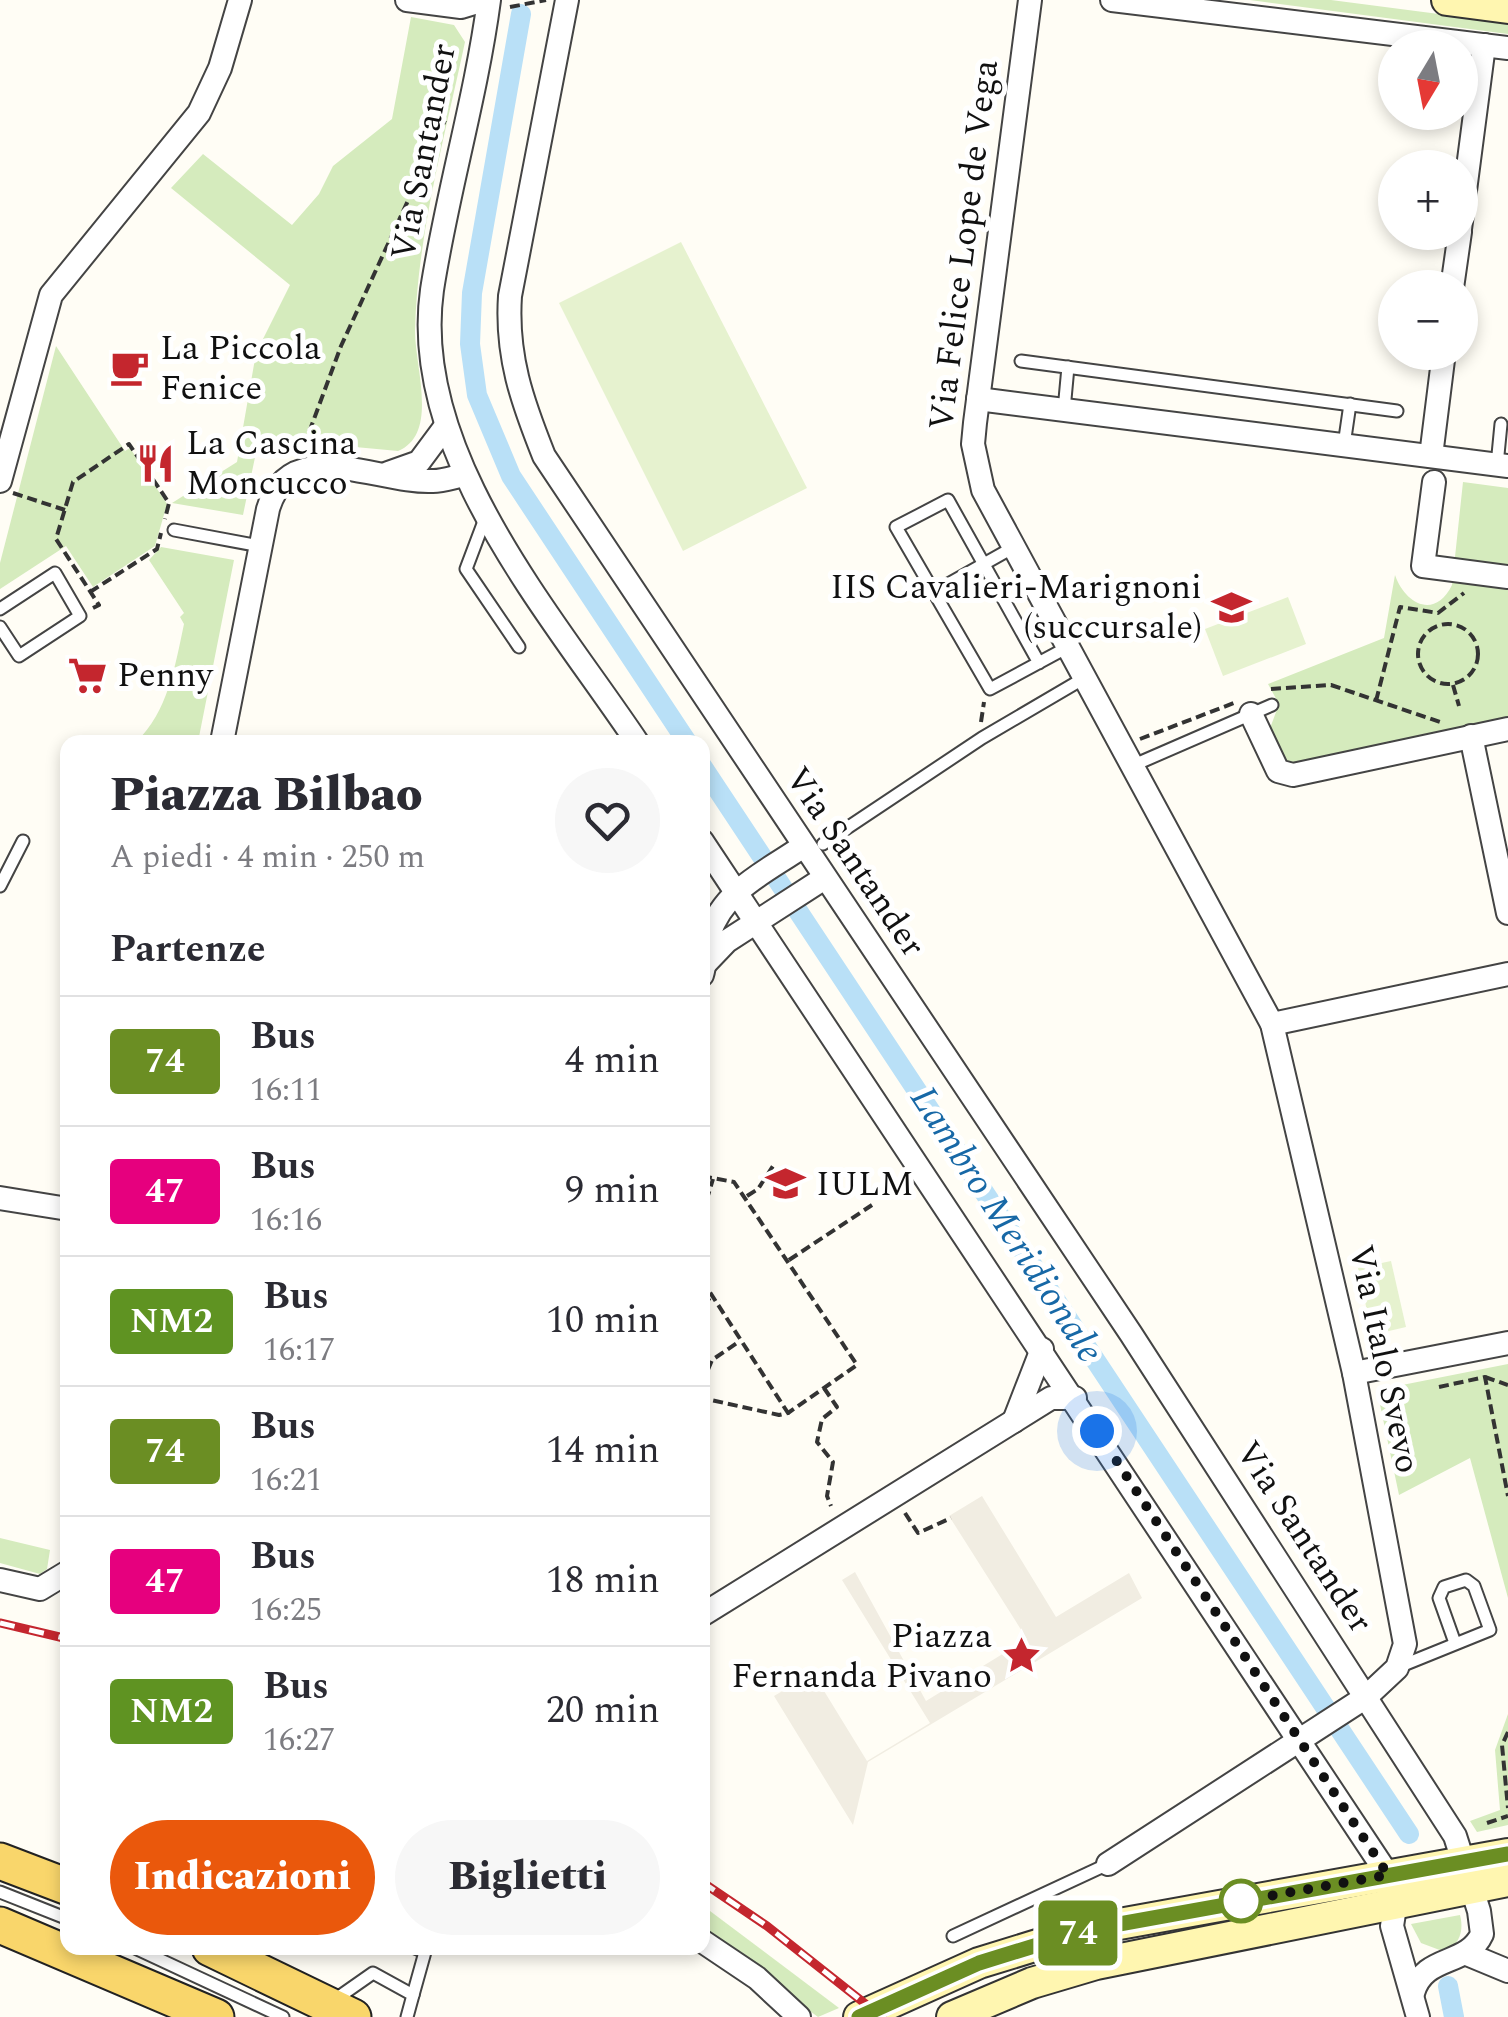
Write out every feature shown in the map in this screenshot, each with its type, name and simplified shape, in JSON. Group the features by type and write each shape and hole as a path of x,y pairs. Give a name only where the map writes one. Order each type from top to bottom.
{"main road":[{"path":"0,1861 60,1883"},
{"path":"0,1925 60,1951"},
{"path":"70,1955 216,2017"},
{"path":"225,1955 340,2010"}],"street":[{"path":"6,487 51,295 199,113 220,68 240,0"},
{"path":"407,0 461,7 494,2"},
{"name":"Via Santander","path":"567,0 510,296 508,333 514,376 544,456 805,848 819,882 1131,1334 1360,1701 1455,1836 1474,1890 1482,1934 1467,1954"},
{"name":"Via Felice Lope de Vega","path":"1030,0 978,398 975,462 983,490 1272,1024"},
{"path":"1112,0 1508,48"},
{"path":"1447,0 1508,8"},
{"name":"Via Santander","path":"494,2 432,292 431,350 446,427 464,476 486,516 632,735"},
{"path":"1470,150 1484,45"},
{"path":"1431,456 1442,370"},
{"path":"978,398 1503,466"},
{"path":"386,474 418,462 446,427"},
{"path":"223,735 271,499 290,474 317,467 432,482 464,476"},
{"path":"1434,482 1423,566 1508,578"},
{"path":"1254,704 1278,770 1284,774 1508,729"},
{"path":"1472,736 1508,913"},
{"path":"710,916 742,887 805,848"},
{"path":"710,850 742,887 1042,1349 1304,1737 1388,1875 1395,1907 1396,1942 1406,1985 1413,1993"},
{"path":"710,962 727,941 819,882"},
{"path":"1272,1024 1508,974"},
{"name":"Via Italo Svevo","path":"1272,1024 1354,1373 1404,1626 1405,1644 1397,1668"},
{"path":"0,1198 60,1208"},
{"path":"1354,1373 1508,1343"},
{"path":"1014,1421 1042,1349"},
{"path":"710,1610 1051,1398 1075,1398"},
{"path":"0,1580 40,1590 60,1576"},
{"path":"1108,1864 1360,1701 1397,1668"},
{"path":"859,2017 923,1986 1034,1944 1141,1919 1508,1854"},
{"path":"952,2017 1032,1983 1096,1964 1395,1907 1508,1881"},
{"path":"1396,1942 1440,1961"},
{"path":"710,1946 757,1978 798,2017"},
{"path":"1418,2017 1413,1993 1417,1979 1440,1961 1467,1954 1508,1971"}],"lane":[{"path":"1021,361 1397,411"},
{"path":"1064,410 1068,367"},
{"path":"1344,445 1350,404"},
{"path":"1501,424 1503,466"},
{"path":"1431,456 1434,482"},
{"path":"1039,663 948,500 896,527 990,689 1039,663 1068,646"},
{"path":"486,516 466,569 519,647"},
{"path":"174,530 260,546"},
{"path":"934,592 1014,548"},
{"path":"0,609 55,573 80,616 19,656 0,627"},
{"path":"805,848 1086,678"},
{"path":"1134,764 1254,704"},
{"path":"0,886 23,841"},
{"path":"1397,1668 1490,1630 1474,1586 1466,1580 1444,1586 1439,1598 1455,1643"},
{"path":"953,1936 1108,1864"},
{"path":"0,1892 60,1916"},
{"path":"150,1955 283,2017"},
{"path":"407,2017 424,1955"},
{"path":"340,2010 373,1974 412,1995"}],"path":[{"path":"494,2 546,0"},
{"path":"304,446 396,220 444,120 456,108"},
{"path":"80,616 99,605 90,592 56,539 73,482 129,444 169,503 157,549 90,592"},
{"path":"6,487 65,510"},
{"path":"1438,614 1460,592 1476,594"},
{"path":"1376,701 1400,608 1438,614"},
{"path":"1438,614 1441,625"},
{"path":"1441,625 1467,630 1479,654 1467,678 1454,684 1429,678 1418,654 1421,641 1441,625"},
{"path":"1140,740 1254,704 1298,684 1330,685 1442,723 1453,720"},
{"path":"1454,684 1458,706"},
{"path":"745,1197 758,1189 775,1163"},
{"path":"710,1179 734,1182 858,1365 788,1413 779,1415 710,1400"},
{"path":"710,1190 713,1180"},
{"path":"788,1261 872,1205"},
{"path":"710,1292 788,1413"},
{"path":"710,1365 742,1340"},
{"path":"1467,1372 1469,1380"},
{"path":"1485,1377 1508,1496"},
{"path":"1439,1387 1485,1377 1508,1384"},
{"path":"824,1388 837,1408 822,1419 817,1442 833,1462 827,1496 831,1506"},
{"path":"904,1512 918,1533 951,1518"},
{"path":"1508,1732 1508,1808"},
{"path":"1486,1823 1508,1816"}],"green space":[{"path":"1250,0 1331,0 1508,23 1508,34"},
{"path":"411,17 454,25 465,42 421,259 415,331 422,398 418,430 411,442 398,451 259,438 243,515 172,503 237,462 256,353 290,285 171,188 203,154 292,225 319,194 333,166 392,119"},
{"path":"681,242 807,488 683,551 559,303"},
{"path":"56,346 125,451 130,448 167,504 155,546 93,587 66,546 0,589 0,563"},
{"path":"1463,482 1508,488 1508,719 1287,767 1269,731 1279,704 1268,684 1384,638 1395,575 1406,594 1421,604 1429,605 1445,596 1452,585"},
{"path":"161,547 234,560 199,735 142,735 163,703 184,624 180,617 184,613 149,560"},
{"path":"1288,597 1306,644 1223,676 1205,629"},
{"path":"1391,1261 1406,1327 1372,1335 1358,1268"},
{"path":"1508,1364 1508,1598 1470,1458 1399,1495 1378,1395 1382,1389"},
{"path":"0,1538 50,1550 47,1569 40,1574 0,1563"},
{"path":"1508,1714 1508,1825 1477,1832 1470,1821 1500,1810 1495,1750"},
{"path":"710,1911 839,2008 818,2017 710,1937"},
{"path":"1460,1915 1460,1936 1445,1952 1421,1943 1411,1924"}],"shaded area":[{"name":"Piazza Fernanda Pivano","path":"982,1496 1056,1617 1129,1573 1142,1598 868,1762 853,1825 774,1696 813,1673 867,1761 930,1723 842,1580 855,1572 926,1701 1027,1639 949,1516"}],"waterway":[{"name":"Lambro Meridionale","path":"521,14 472,293 470,344 477,395 511,476 682,735"},
{"name":"Lambro Meridionale","path":"710,778 1409,1834"},
{"name":"Lambro Meridionale","path":"1448,1986 1454,2017"}],"railway":[{"path":"0,1623 60,1637"},
{"path":"710,1887 767,1926 882,2017"}],"bus line":[{"name":"74","path":"859,2017 979,1963 1086,1930 1508,1854"}],"place":[{"name":"La Piccola Fenice","path":"130,368"},
{"name":"La Cascina Moncucco","path":"156,463"},
{"name":"IIS Cavalieri-Marignoni (succursale)","path":"1232,607"},
{"name":"Penny","path":"87,675"},
{"name":"IULM","path":"786,1184"},
{"name":"Piazza Fernanda Pivano","path":"1022,1656"}],"route":[{"path":"1097,1431 1297,1742 1388,1875 1241,1901"}]}
